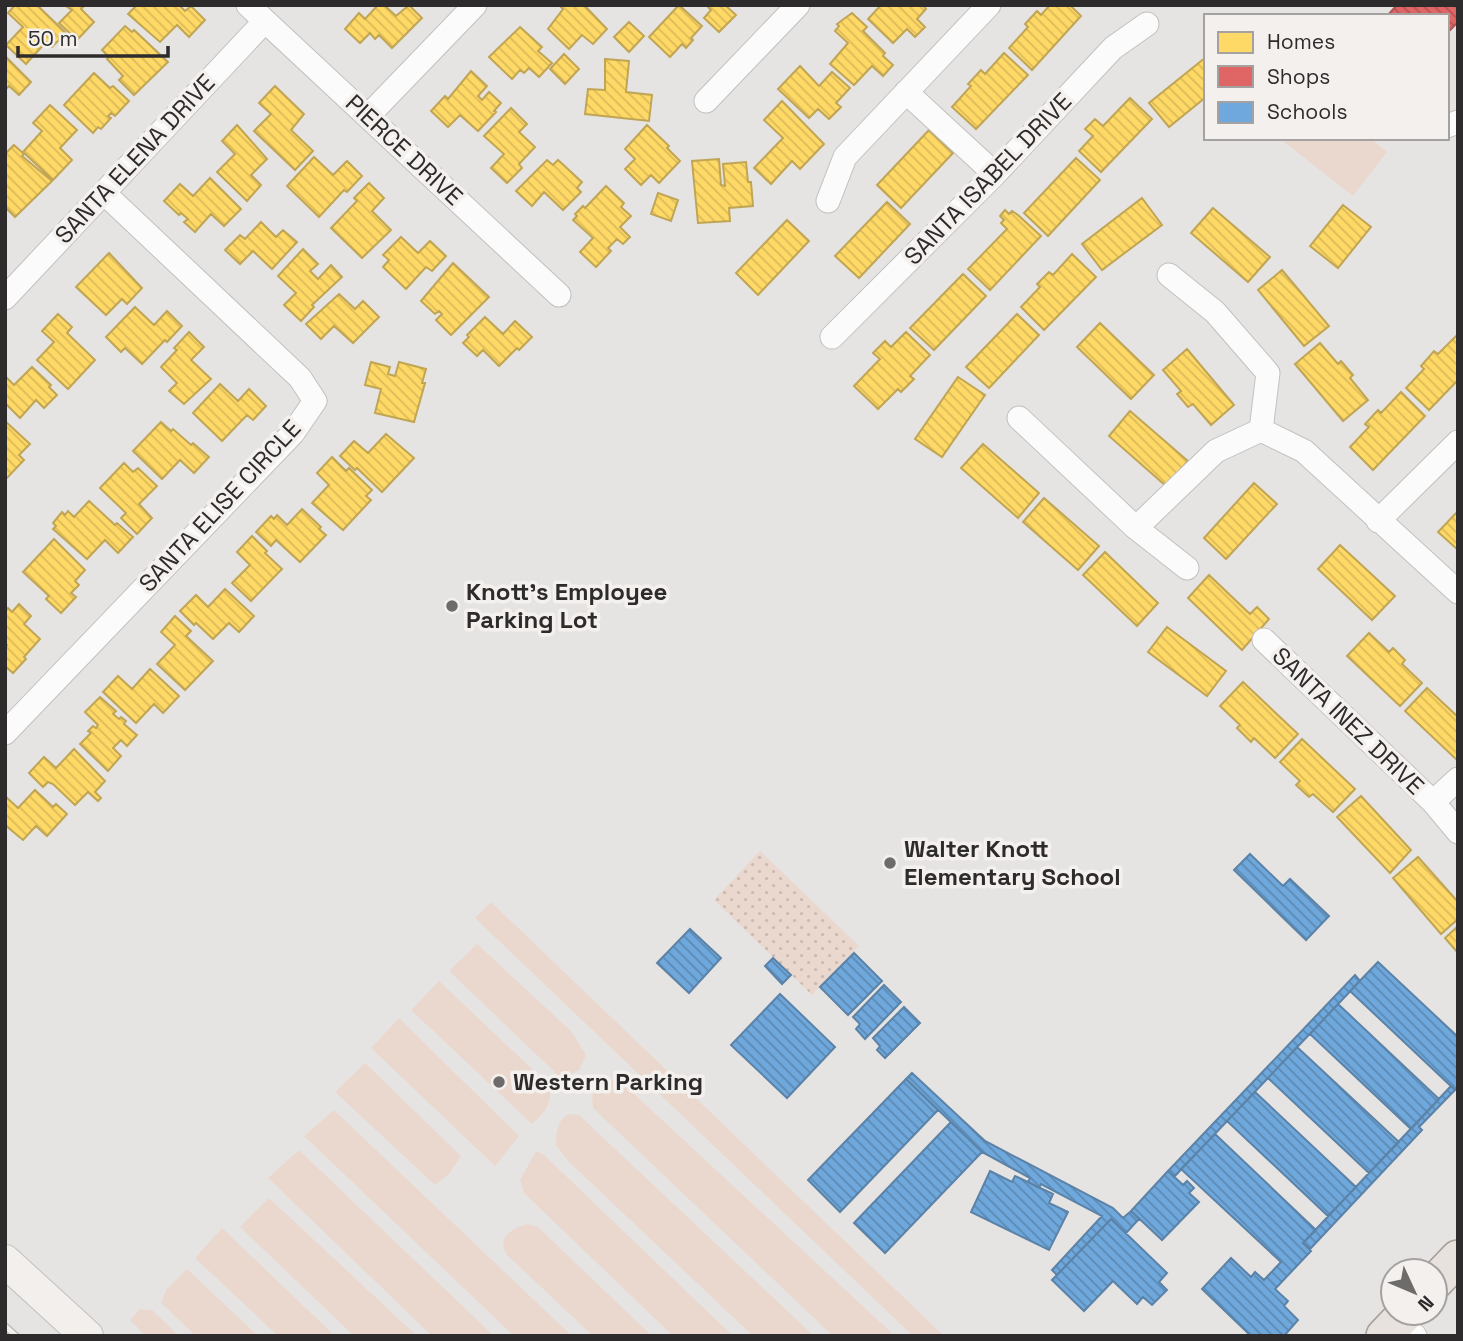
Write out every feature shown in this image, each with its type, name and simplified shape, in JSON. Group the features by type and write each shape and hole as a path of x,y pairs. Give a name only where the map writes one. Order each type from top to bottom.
{"main road":[{"path":"5,1261 87,1336"}],"street":[{"name":"PIERCE DRIVE","path":"248,5 559,295"},
{"path":"368,116 475,5"},
{"path":"706,102 798,5"},
{"path":"828,201 845,157 989,5"},
{"name":"SANTA ELENA DRIVE","path":"5,298 265,21"},
{"name":"SANTA ISABEL DRIVE","path":"832,337 995,174 1113,48 1147,24"},
{"path":"906,92 995,174"},
{"name":"SANTA ELISE CIRCLE","path":"6,731 293,433 315,401 300,378 104,193"},
{"path":"1169,275 1215,312 1268,373 1261,430"},
{"path":"1019,418 1136,528 1187,568"},
{"path":"1261,430 1304,451 1458,592"},
{"path":"1136,528 1216,451 1261,430"},
{"path":"1378,520 1458,442"},
{"name":"SANTA INEZ DRIVE","path":"1264,640 1433,802 1458,832"},
{"name":"SANTA INEZ DRIVE","path":"1433,802 1458,779"}],"shaded area":[{"path":"1282,140 1372,140 1387,152 1353,196"},
{"path":"760,851 859,946 812,995 714,900"},
{"path":"491,902 944,1336 913,1336 475,918"},
{"path":"477,944 572,1032 586,1055 579,1070 562,1079 449,971"},
{"path":"439,981 550,1086 547,1108 532,1124 411,1010"},
{"path":"399,1018 519,1136 495,1166 371,1048"},
{"path":"365,1063 461,1156 449,1174 435,1185 335,1092"},
{"path":"618,1079 895,1336 833,1336 593,1108 592,1095 606,1081"},
{"path":"334,1110 572,1336 514,1336 304,1136"},
{"path":"569,1114 579,1115 814,1336 753,1336 569,1162 556,1145 556,1135 562,1120"},
{"path":"299,1150 494,1336 432,1336 268,1178"},
{"path":"536,1151 544,1155 733,1336 673,1336 524,1193 520,1180"},
{"path":"269,1198 417,1336 354,1336 240,1227"},
{"path":"527,1224 538,1227 652,1336 593,1336 506,1254 503,1242 505,1238 511,1231"},
{"path":"222,1228 335,1336 278,1336 195,1258"},
{"path":"187,1269 258,1336 196,1336 161,1303 166,1290"},
{"path":"140,1309 152,1310 179,1336 146,1336 130,1320"}],"building: Homes":[{"path":"15,5 37,5 66,33 52,47 46,42 26,64 6,45 23,27 8,13"},
{"path":"64,5 85,5 81,9 94,22 77,40 59,23 72,10"},
{"path":"137,5 179,5 185,11 191,6 205,20 189,37 177,25 160,42 128,14"},
{"path":"378,5 384,5 396,16 409,5 422,18 392,48 379,35 375,39 370,33 360,43 345,29 359,13 365,19"},
{"path":"559,5 584,5 607,29 593,44 582,35 569,49 548,29 563,9"},
{"path":"679,5 702,26 686,48 682,44 670,57 649,37"},
{"path":"706,5 725,5 736,15 719,32 704,18 711,10"},
{"path":"881,5 923,5 926,9 917,19 925,27 915,37 907,29 893,43 868,19"},
{"path":"1050,5 1070,5 1081,16 1032,70 1009,48 1028,27 1025,24 1037,11 1041,15"},
{"path":"852,13 867,27 863,31 893,65 883,76 872,66 854,85 830,64 848,43 835,31 839,26 837,24"},
{"path":"629,22 644,36 629,52 614,37"},
{"path":"125,26 132,32 134,30 168,62 134,95 119,80 123,76 102,50"},
{"path":"520,27 542,47 538,51 552,63 539,77 529,68 524,73 520,70 512,79 489,57"},
{"path":"1004,53 1028,75 976,129 952,107 981,70 985,74"},
{"path":"564,54 579,69 565,84 550,69"},
{"path":"5,56 31,82 19,95 9,86 5,90"},
{"path":"605,59 629,61 626,92 652,95 649,121 585,114 588,89 605,90"},
{"path":"1204,59 1204,99 1169,127 1149,103"},
{"path":"800,66 819,86 832,72 850,88 836,103 841,107 829,119 818,109 809,118 778,89"},
{"path":"471,71 487,86 478,96 482,100 489,92 501,103 478,131 460,115 448,127 431,111 445,96 448,99"},
{"path":"94,73 129,101 115,116 111,113 108,116 111,118 93,133 64,105"},
{"path":"275,86 304,114 291,130 313,151 295,170 254,131 271,114 259,103"},
{"path":"1130,98 1152,119 1101,172 1079,151 1093,136 1085,129 1095,119 1103,126"},
{"path":"782,101 824,144 800,169 792,161 771,184 754,168 783,138 764,120"},
{"path":"50,105 77,130 60,148 72,160 53,180 23,152 42,131 33,123"},
{"path":"511,108 527,124 519,132 535,147 519,164 522,168 507,183 491,168 504,154 484,136"},
{"path":"237,125 267,159 251,175 261,185 247,201 217,172 235,154 222,141"},
{"path":"647,125 680,161 659,183 651,175 641,185 625,169 635,159 625,149"},
{"path":"929,130 953,153 901,208 877,185"},
{"path":"14,145 24,154 22,156 52,181 15,217 5,207 5,154"},
{"path":"314,157 333,175 347,161 362,176 347,192 344,190 319,217 287,186"},
{"path":"1076,158 1100,180 1048,236 1024,213"},
{"path":"719,159 721,185 725,186 723,164 746,162 753,206 729,208 730,221 698,223 692,161"},
{"path":"547,160 553,165 558,160 582,182 577,188 581,192 563,210 544,192 532,206 516,191"},
{"path":"210,178 241,209 224,226 211,214 195,232 184,222 188,219 181,213 179,215 164,201 180,184 193,196"},
{"path":"369,183 384,198 372,211 391,230 362,258 331,228 357,201 354,198"},
{"path":"606,186 624,203 621,207 631,216 620,227 630,237 623,244 617,239 608,248 611,251 596,267 580,252 593,238 573,220 577,216 575,214 583,206 585,208"},
{"path":"658,193 678,200 671,221 651,214"},
{"path":"1142,198 1162,225 1102,270 1082,244"},
{"path":"887,202 910,224 859,278 835,256"},
{"path":"1343,205 1371,227 1338,268 1310,246"},
{"path":"1213,208 1270,257 1248,282 1191,233"},
{"path":"1005,210 1009,214 1012,211 1018,215 1041,236 990,290 968,269 1007,229 1001,223 1004,220 1000,216"},
{"path":"787,220 809,241 758,295 736,273"},
{"path":"261,222 276,237 283,230 297,242 272,269 253,251 240,264 225,250 240,235 245,239"},
{"path":"401,237 418,253 430,241 446,256 432,271 426,267 406,289 383,267 389,260 383,255"},
{"path":"303,249 318,264 310,271 318,279 331,265 342,277 312,305 314,307 301,321 284,305 296,293 278,276"},
{"path":"109,253 142,288 127,304 122,299 106,315 76,287"},
{"path":"1072,254 1096,277 1044,330 1021,307 1040,287 1037,284 1049,272 1053,275"},
{"path":"453,263 489,297 451,335 436,320 442,314 439,311 435,314 421,301"},
{"path":"1282,270 1329,326 1304,346 1258,290"},
{"path":"963,274 986,296 934,350 910,328"},
{"path":"339,294 355,309 363,301 379,317 353,343 334,326 321,339 306,324"},
{"path":"135,307 154,325 167,311 182,326 142,364 125,348 121,352 106,337"},
{"path":"58,314 72,327 67,333 95,360 68,389 37,360 54,342 42,331"},
{"path":"1017,314 1039,335 989,388 966,367"},
{"path":"485,317 503,334 515,321 532,337 499,366 483,350 477,356 463,343 469,337 467,335"},
{"path":"1100,323 1154,375 1131,399 1077,347"},
{"path":"189,332 204,347 191,360 211,379 184,404 169,391 177,383 161,367"},
{"path":"906,332 930,355 910,376 914,379 901,392 898,389 878,409 854,386 880,359 873,353 885,341 891,347"},
{"path":"1457,335 1458,380 1429,410 1406,388 1424,369 1421,366 1434,351 1438,354"},
{"path":"1320,343 1338,364 1341,361 1353,375 1350,378 1368,400 1343,421 1295,364"},
{"path":"1187,349 1234,405 1211,425 1193,404 1188,407 1177,394 1181,391 1163,370"},
{"path":"371,362 390,367 388,374 395,376 399,362 426,369 422,383 425,383 414,422 375,413 381,389 365,385"},
{"path":"32,367 51,385 49,387 57,395 44,408 36,400 20,418 5,403 5,376 14,385"},
{"path":"958,377 985,395 942,457 915,439"},
{"path":"220,384 238,401 249,389 266,406 253,420 247,415 222,441 193,413"},
{"path":"1401,392 1425,416 1373,470 1350,447 1369,427 1365,424 1378,410 1381,413"},
{"path":"1130,411 1188,461 1166,486 1109,436"},
{"path":"5,421 30,444 19,455 24,460 5,480"},
{"path":"161,422 209,457 194,473 180,460 162,479 133,451"},
{"path":"386,434 414,458 382,492 340,456 354,441 368,453"},
{"path":"983,444 1039,493 1018,518 961,468"},
{"path":"332,457 346,471 349,468 372,490 366,496 371,500 343,530 312,503 329,485 317,473"},
{"path":"124,463 133,472 138,468 157,486 139,504 152,518 137,534 121,518 126,513 100,488"},
{"path":"1254,483 1277,504 1226,559 1204,538"},
{"path":"1044,498 1099,546 1078,570 1023,522"},
{"path":"89,501 115,525 117,523 133,537 118,553 105,540 87,559 53,529 56,526 53,523 62,512 65,515 68,511 74,517"},
{"path":"302,509 326,535 300,562 276,540 271,546 256,532 271,516 274,519 277,515 287,525"},
{"path":"1458,511 1458,550 1438,532"},
{"path":"252,536 282,569 251,601 232,583 250,565 237,552"},
{"path":"54,539 85,570 75,581 79,585 71,593 76,597 61,613 46,599 49,596 23,572"},
{"path":"1340,545 1395,596 1372,620 1318,569"},
{"path":"1105,552 1158,603 1137,626 1083,575"},
{"path":"1209,575 1250,614 1257,607 1269,619 1242,650 1188,598"},
{"path":"225,589 254,616 239,632 229,623 213,639 180,611 196,595 208,607"},
{"path":"19,604 31,616 24,624 40,639 13,673 5,666 5,612 8,608 12,612"},
{"path":"175,616 191,631 186,636 213,661 185,690 157,664 175,645 161,632"},
{"path":"1167,627 1226,671 1207,696 1148,652"},
{"path":"1369,633 1389,652 1393,648 1405,660 1402,664 1422,683 1400,706 1347,656"},
{"path":"150,669 179,696 163,713 154,704 136,723 103,692 118,676 132,689"},
{"path":"1243,682 1298,734 1275,758 1254,738 1251,742 1237,728 1240,725 1220,706"},
{"path":"1427,688 1458,717 1458,761 1405,711"},
{"path":"100,697 116,711 113,714 126,721 124,724 137,735 127,746 121,740 113,748 121,756 108,771 80,744 91,733 88,731 98,725 85,712"},
{"path":"1302,739 1355,789 1333,812 1313,794 1309,797 1296,785 1300,781 1280,762"},
{"path":"74,749 105,781 95,792 101,798 98,801 88,792 75,805 53,784 48,782 43,787 29,773 44,757 56,768"},
{"path":"35,790 53,807 56,804 67,814 47,836 36,826 23,840 5,825 5,796 18,808"},
{"path":"1361,796 1411,850 1390,873 1337,817"},
{"path":"1418,857 1458,902 1458,919 1441,934 1393,878"},
{"path":"1458,926 1458,953 1445,938"}],"building: Shops":[{"path":"1397,5 1458,5 1458,22 1449,31 1449,14 1389,14"}],"building: Schools":[{"path":"1250,854 1283,886 1290,879 1329,916 1306,940 1234,870"},
{"path":"690,929 721,958 689,993 657,963"},
{"path":"854,953 882,981 848,1015 820,987"},
{"path":"773,958 791,975 782,984 765,966"},
{"path":"1378,962 1458,1037 1458,1086 1455,1090 1350,991"},
{"path":"1355,975 1360,981 1174,1177 1168,1171"},
{"path":"884,985 901,1002 865,1039 856,1029 860,1024 853,1017"},
{"path":"780,994 835,1047 787,1098 731,1045"},
{"path":"1338,1004 1439,1099 1411,1129 1310,1034"},
{"path":"904,1007 920,1023 885,1058 877,1050 880,1046 873,1038"},
{"path":"1297,1047 1399,1142 1369,1173 1268,1078"},
{"path":"912,1073 985,1141 1113,1208 1123,1218 1131,1211 1139,1219 1126,1233 1111,1219 1057,1275 1052,1270 1102,1216 1041,1184 1039,1188 1028,1182 1030,1178 982,1152 906,1079"},
{"path":"906,1079 938,1110 840,1212 808,1180"},
{"path":"1451,1086 1455,1090 1419,1127 1422,1130 1310,1249 1303,1243"},
{"path":"1255,1092 1356,1187 1328,1216 1227,1121"},
{"path":"951,1122 982,1152 885,1253 854,1223"},
{"path":"1215,1134 1316,1230 1303,1243 1311,1251 1275,1289 1288,1301 1284,1306 1298,1320 1284,1336 1251,1336 1202,1289 1231,1258 1251,1277 1255,1272 1264,1280 1281,1262 1181,1169"},
{"path":"990,1171 1012,1182 1015,1176 1053,1194 1049,1203 1068,1212 1049,1250 971,1212"},
{"path":"1168,1171 1183,1185 1187,1181 1194,1188 1189,1193 1199,1202 1162,1240 1131,1211"},
{"path":"1111,1219 1167,1273 1159,1282 1167,1290 1152,1305 1143,1297 1137,1304 1113,1281 1084,1311 1052,1280"}],"railway":[{"path":"5,1326 16,1336"}],"place":[{"name":"Knott's Employee Parking Lot","path":"452,606"},
{"name":"Walter Knott Elementary School","path":"890,863"},
{"name":"Western Parking","path":"499,1082"}]}
